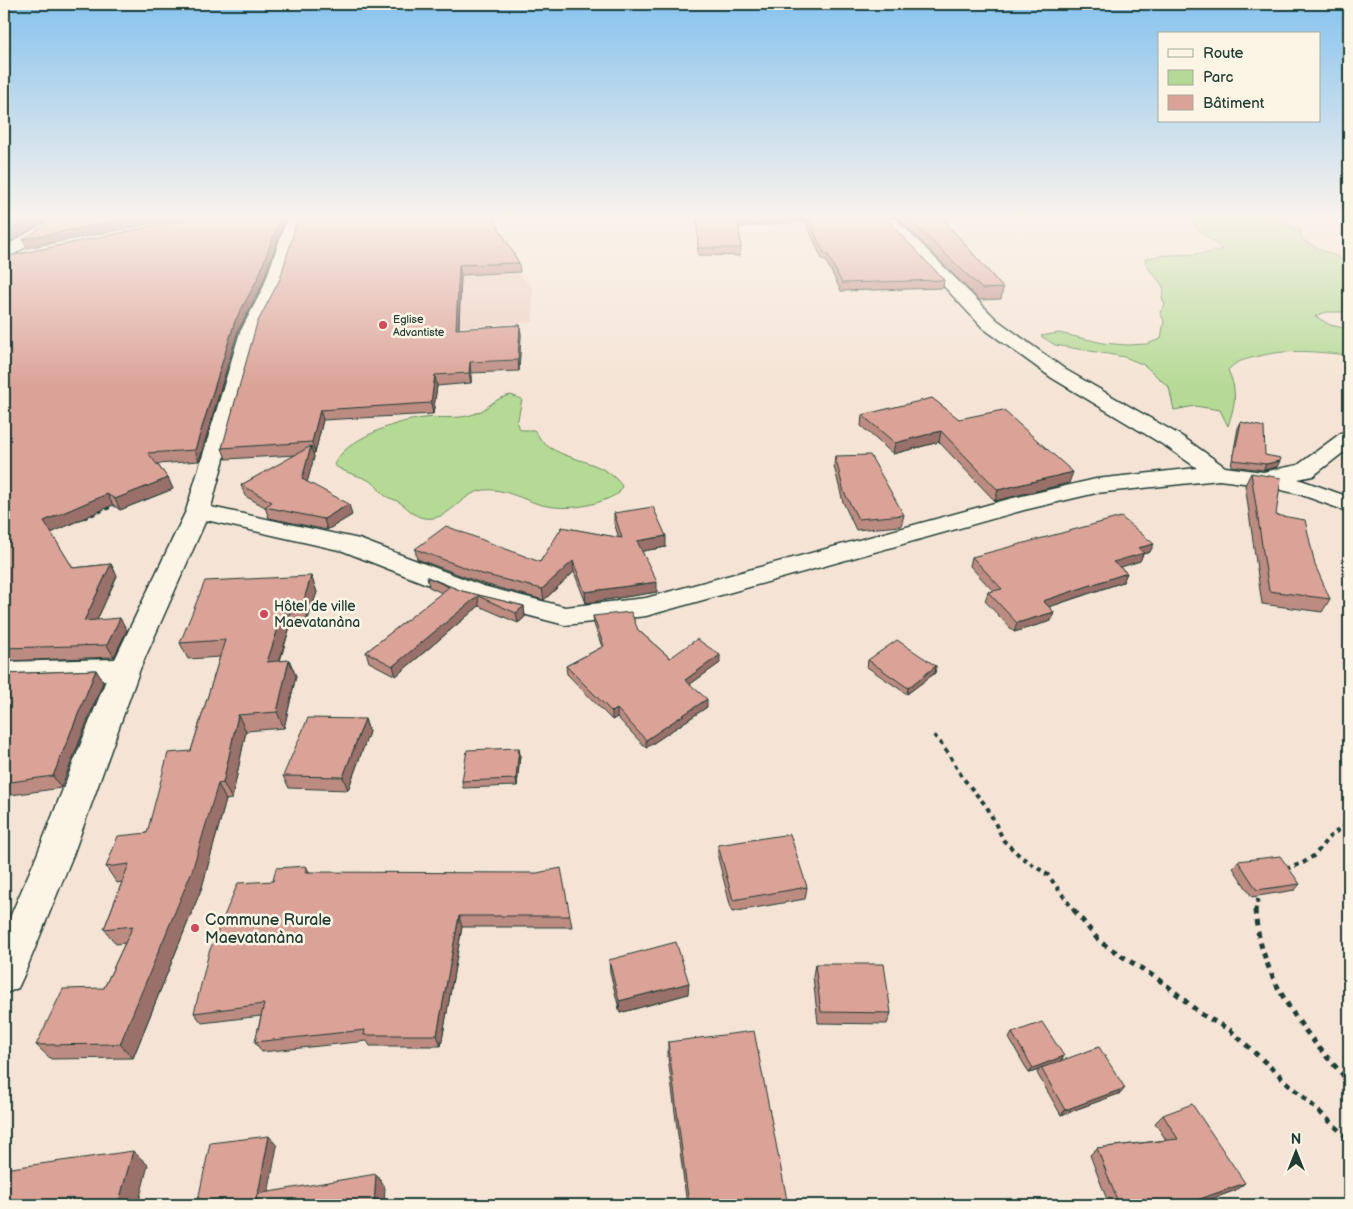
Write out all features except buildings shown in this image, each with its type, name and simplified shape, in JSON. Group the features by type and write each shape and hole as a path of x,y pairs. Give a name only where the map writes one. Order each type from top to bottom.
{"street":[{"path":"4,976 55,855 125,669 198,511 249,332 272,288 277,274"},
{"path":"942,274 990,324 1059,374 1175,442 1219,473"},
{"path":"1260,478 1305,471 1349,438"},
{"path":"198,511 350,545 475,593 565,616 646,607 1018,504 1096,486 1219,473 1260,478 1306,488 1345,501"},
{"path":"4,673 125,669"}],"path":[{"path":"64,526 118,504"},
{"path":"934,735 949,754 962,778 987,807 1004,841 1020,856 1048,875 1100,942 1164,984 1201,1014 1230,1030 1302,1098 1349,1139"},
{"path":"1279,872 1303,863 1315,855 1328,838 1340,831 1349,822"},
{"path":"1266,884 1254,905 1264,954 1270,972 1307,1036 1349,1081"}],"shaded area":[{"path":"352,274 519,274 533,288 533,322 352,334"}],"green space":[{"path":"1154,274 1349,274 1349,312 1327,312 1315,316 1330,325 1349,329 1349,355 1280,352 1237,363 1228,370 1233,385 1234,398 1228,426 1220,410 1195,406 1174,410 1169,387 1144,365 1125,357 1055,345 1041,336 1059,333 1103,343 1127,345 1147,344 1161,339 1164,321 1160,312 1165,305 1162,297 1164,289"},
{"path":"511,395 522,399 517,424 521,430 534,430 544,444 556,451 606,471 622,486 619,493 592,504 552,507 499,491 484,490 468,496 441,516 424,518 386,496 372,482 334,465 349,447 373,432 424,418 468,416 479,412 505,396"}],"place":[{"name":"Eglise Advantiste","path":"383,325"},
{"name":"Hôtel de ville Maevatanàna","path":"264,614"},
{"name":"Commune Rurale Maevatanàna","path":"195,928"}]}
